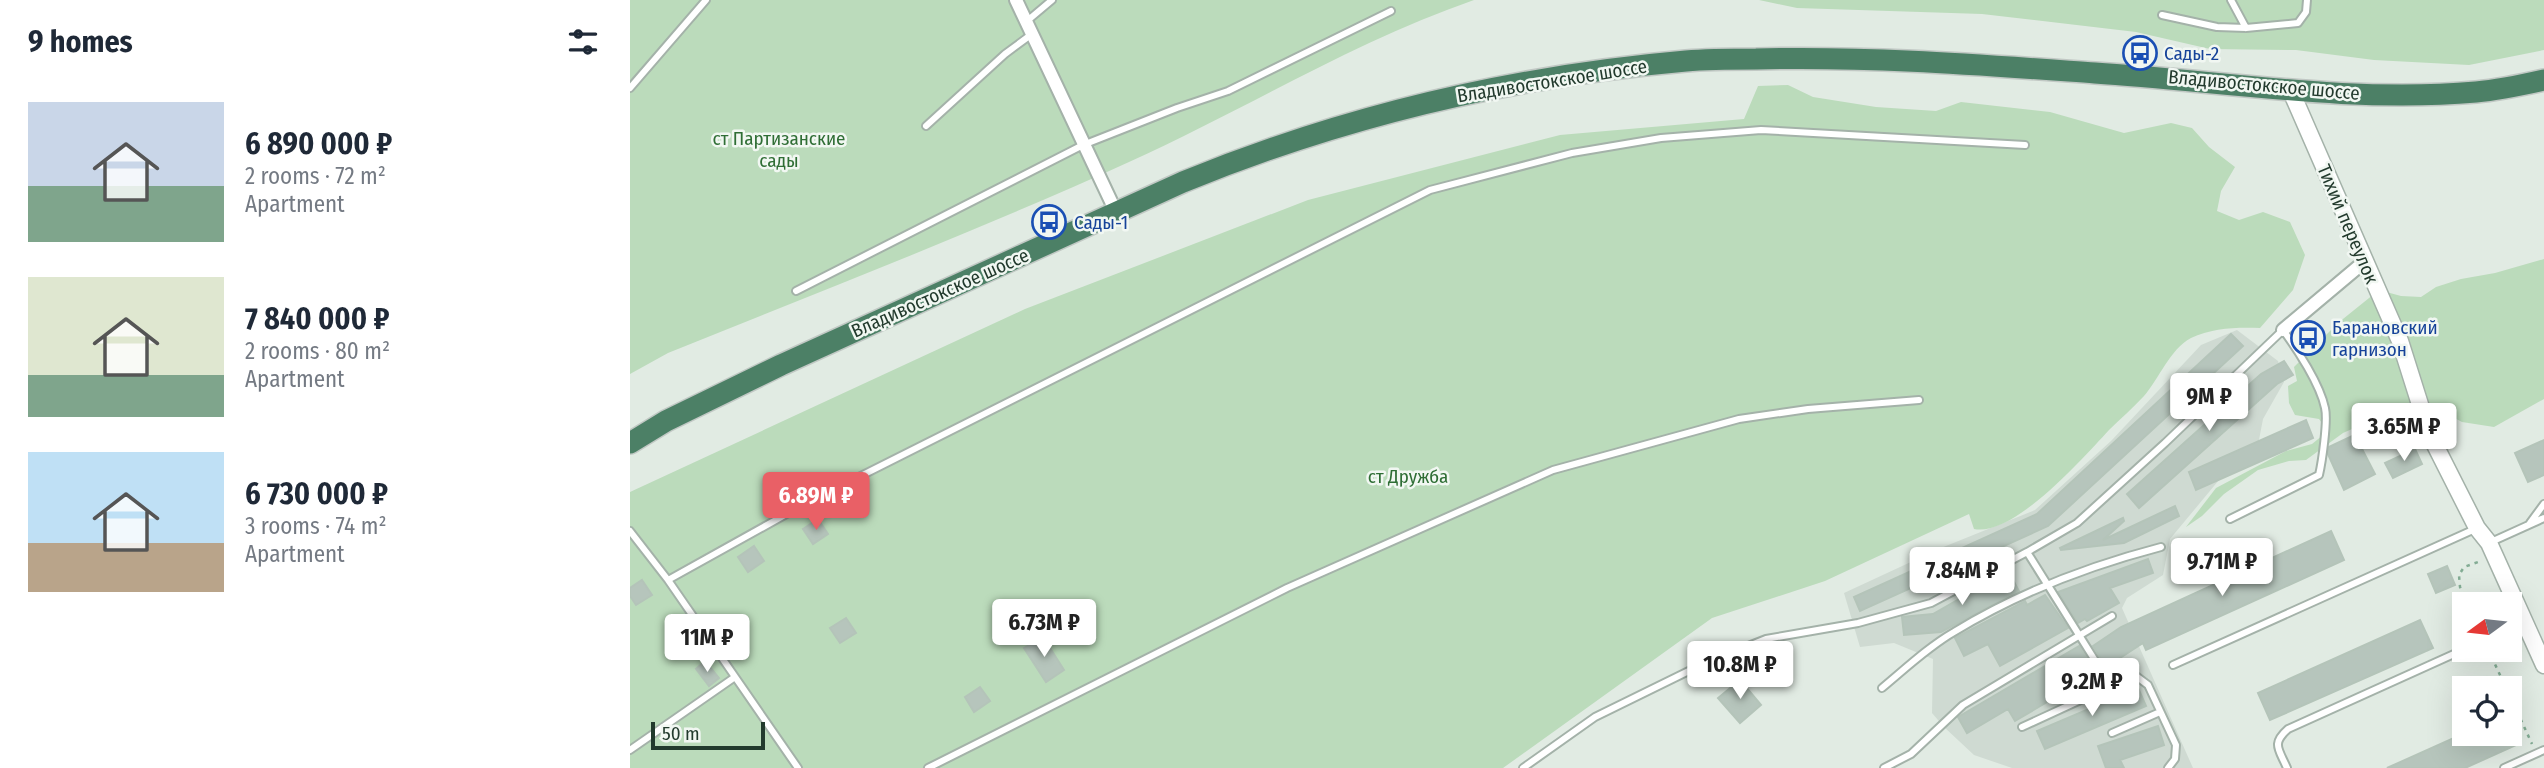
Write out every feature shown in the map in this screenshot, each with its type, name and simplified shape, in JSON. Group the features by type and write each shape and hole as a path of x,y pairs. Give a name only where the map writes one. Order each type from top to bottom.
{"highway":[{"name":"Владивостокское шоссе","path":"630,443 666,421 781,365 1116,212 1242,158 1379,114 1524,81 1688,61 1835,57 2186,79 2290,89 2433,95 2479,92 2544,80"}],"street":[{"path":"1016,0 1116,212"},
{"name":"Тихий переулок","path":"2290,89 2400,341 2428,433 2477,528 2492,549 2544,665"},
{"path":"2283,330 2364,262"}],"lane":[{"path":"630,88 706,0"},
{"path":"1026,22 1052,0"},
{"path":"2231,0 2246,28"},
{"path":"2162,15 2217,27 2246,28 2298,23 2306,12 2307,0"},
{"path":"796,291 1083,145 1177,108 1228,92 1391,11"},
{"path":"926,126 1005,54 1032,34"},
{"path":"668,580 801,506 1430,190 1572,153 1661,138 1761,130 2025,145"},
{"path":"1523,768 1595,717 1703,664 1766,639 1858,623 1931,603 2027,552 2077,523 2283,330 2303,357 2326,409 2319,475 2230,519"},
{"path":"928,768 1287,588 1553,470 1739,419 1808,409 1919,400"},
{"path":"2529,525 2544,504"},
{"path":"2492,549 2544,518"},
{"path":"2173,665 2477,528"},
{"path":"630,531 668,580 798,768"},
{"path":"1882,688 1952,632 2046,584 2109,561 2161,547"},
{"path":"2027,552 2111,686"},
{"path":"1884,768 1911,754 1963,705 2112,617"},
{"path":"2287,768 2277,746 2278,737 2288,729 2452,655"},
{"path":"2022,727 2136,676 2148,685 2176,746 2175,759 2168,768"},
{"path":"630,750 735,677"},
{"path":"2112,733 2160,712"},
{"path":"2504,768 2544,750"}],"path":[{"path":"2462,592 2459,575 2492,549"},
{"path":"2522,722 2536,753"}],"shaded area":[{"path":"2237,330 2278,361 2284,382 2263,419 2258,445 2244,461 2219,480 2170,539 2163,575 2127,598 2122,608 2193,768 2012,768 1974,755 1932,713 1933,659 1894,643 1860,647 1844,593 1941,548 2035,510 2111,441 2201,345"}],"green space":[{"name":"ст Партизанские сады","path":"630,0 1474,0 1342,56 1129,162 899,260 668,353 630,374"},
{"path":"1759,0 2544,0 2544,50 2469,65 2374,60 2296,50 2210,49 2136,32 1982,14 1797,8"},
{"name":"ст Дружба","path":"1788,85 1813,97 1876,107 1936,111 1961,102 2050,112 2124,133 2171,123 2192,128 2209,147 2235,167 2221,191 2217,211 2239,220 2263,212 2290,222 2305,255 2293,290 2260,328 2216,330 2184,343 2140,400 2066,475 2047,493 2008,521 1990,528 1974,529 1969,514 1825,581 1712,618 1503,768 630,768 630,492 1025,309 1308,200 1560,135 1744,119 1758,86"},
{"path":"2544,259 2544,399 2494,427 2462,422 2426,403 2370,421 2343,433 2306,460 2289,461 2258,470 2224,494 2202,516 2186,527 2216,488 2286,451 2312,444 2328,431 2319,419 2295,415 2289,403 2288,386 2297,381 2294,367 2338,323 2379,290 2401,296 2421,297 2436,287 2461,279 2495,273"}],"building":[{"path":"2231,334 2243,346 2048,526 1860,611 1854,597 2037,514"},
{"path":"2284,361 2293,375 2277,384 2139,508 2127,494 2261,374"},
{"path":"2306,420 2313,438 2196,490 2189,472"},
{"path":"2367,429 2374,443 2362,449 2375,474 2344,490 2328,454 2329,447"},
{"path":"2544,440 2544,475 2528,482 2515,453"},
{"path":"2415,449 2422,464 2393,478 2385,463"},
{"path":"2175,506 2179,516 2124,543 2060,548 2123,518 2124,521 2103,540"},
{"path":"818,519 828,534 813,544 803,529"},
{"path":"2331,531 2344,560 2146,650 2143,643 2106,667 2093,646 2121,627"},
{"path":"754,546 764,561 748,572 738,557"},
{"path":"2148,559 2153,573 2110,588 2119,603 2087,621 2085,619 2078,623 2058,592"},
{"path":"2447,566 2455,585 2436,593 2428,574"},
{"path":"2008,571 2019,591 1941,632 1904,635 1902,617 1933,614"},
{"path":"642,580 652,595 636,605 630,596 630,588"},
{"path":"2045,595 2068,628 2000,666 1988,644 1964,656 1955,638 2025,601 2027,605"},
{"path":"846,618 856,633 840,643 830,628"},
{"path":"2420,620 2433,648 2270,720 2258,693"},
{"path":"1043,637 1064,670 1046,682 1024,648"},
{"path":"2079,646 2096,673 2015,721 2008,709 1967,733 1958,717"},
{"path":"705,661 719,678 709,686 696,669"},
{"path":"1740,680 1761,705 1740,723 1718,698"},
{"path":"980,687 990,701 974,712 965,697"},
{"path":"2138,688 2146,706 2045,749 2037,731"},
{"path":"2158,726 2164,745 2120,760 2124,768 2106,768 2098,746"},
{"path":"2452,739 2452,746 2514,746 2465,768 2387,768"}],"place":[{"name":"Сады-2","path":"2140,53"},
{"name":"Сады-1","path":"1049,222"},
{"name":"Барановский гарнизон","path":"2308,338"}]}
